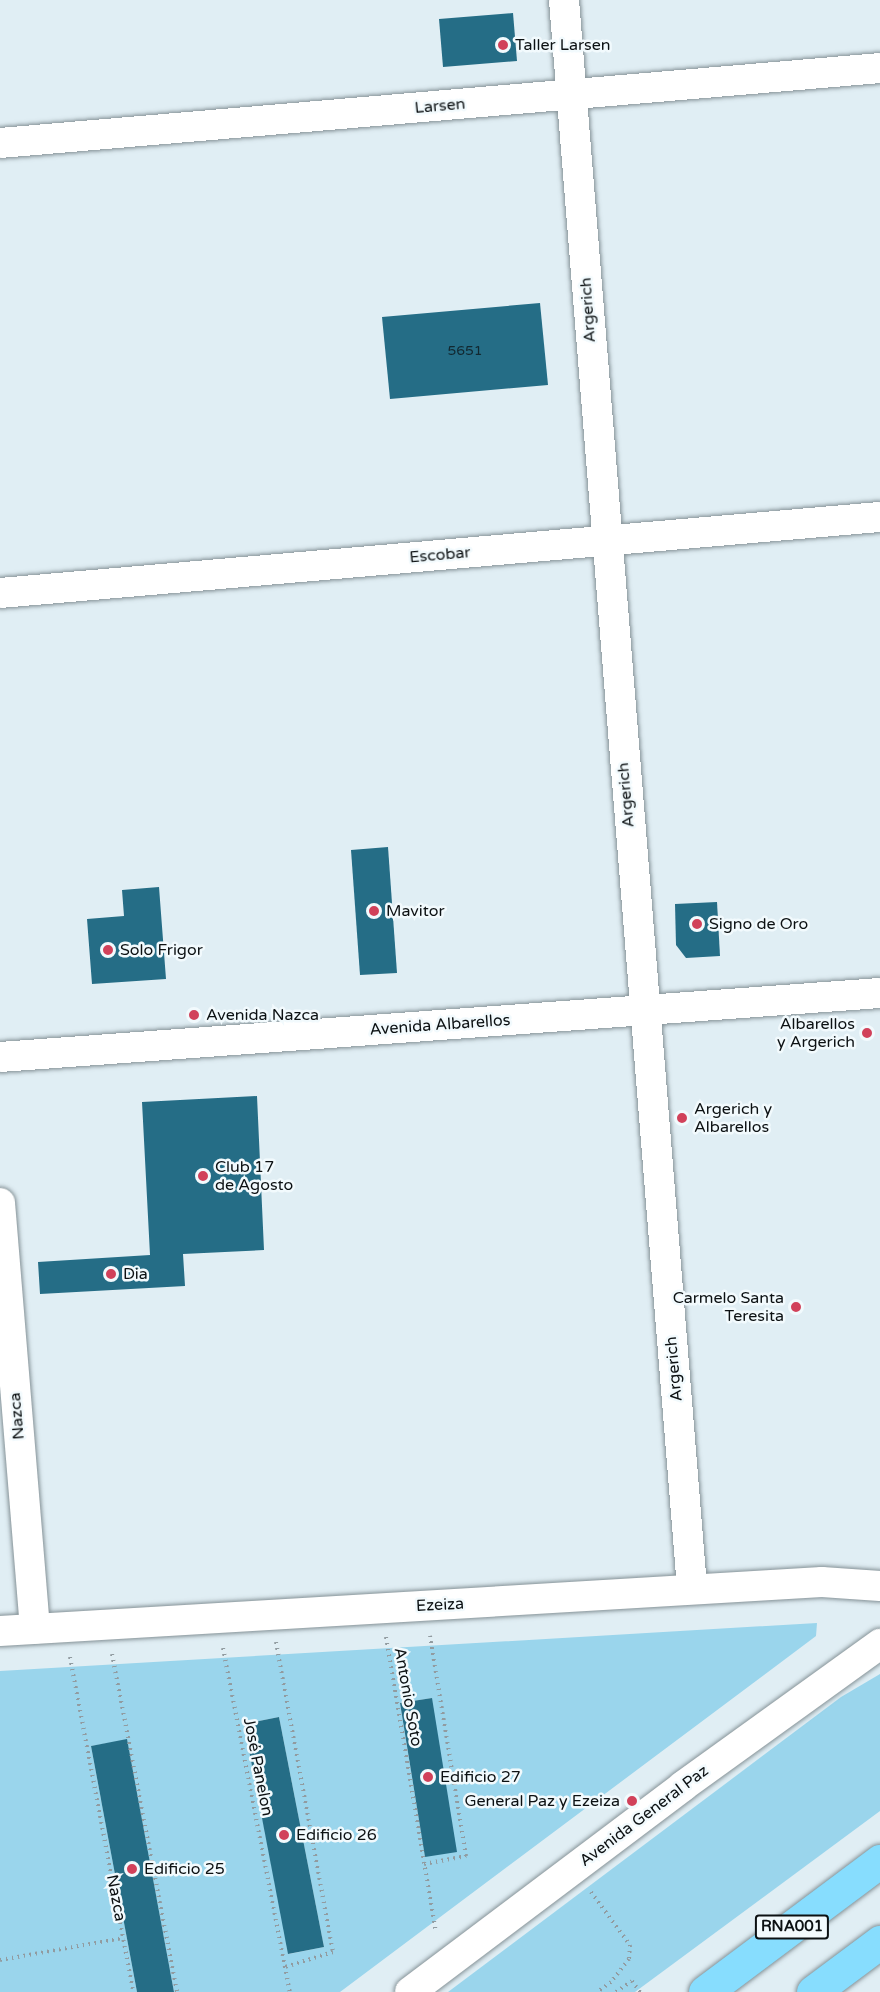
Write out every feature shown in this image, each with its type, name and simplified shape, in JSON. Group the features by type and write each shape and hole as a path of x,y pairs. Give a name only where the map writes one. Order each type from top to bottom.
{"highway":[{"name":"RNA001","path":"705,1992 880,1861"},
{"path":"813,1992 880,1942"}],"street":[{"name":"Argerich","path":"564,0 573,94 605,541 692,1589"},
{"name":"Larsen","path":"0,143 880,68"},
{"name":"Escobar","path":"0,592 880,517"},
{"name":"Avenida Albarellos","path":"0,1058 880,993"},
{"name":"Nazca","path":"0,1203 35,1629"},
{"name":"Ezeiza","path":"0,1631 836,1581 880,1586"},
{"name":"Avenida General Paz","path":"410,1992 880,1644"}],"path":[{"path":"424,1864 466,1856 425,1606"},
{"name":"Antonio Soto","path":"381,1608 436,1932"},
{"path":"271,1614 333,1952 285,1967"},
{"name":"José Panelon","path":"218,1618 290,1992"},
{"path":"106,1624 177,1992"},
{"name":"Nazca","path":"69,1627 71,1660 133,1992"},
{"path":"574,1869 630,1945 629,1959 611,1982 597,1992"},
{"path":"0,1960 124,1938"},
{"path":"616,1992 632,1981 640,1992"}],"shaded area":[{"path":"817,1623 816,1636 340,1992 174,1992 127,1740 91,1746 137,1992 0,1992 0,1671","holes":["432,1698 425,1857 400,1703","279,1717 324,1947 289,1954 244,1724"]},
{"path":"880,1674 880,1811 635,1992 448,1992 841,1697"}],"building":[{"path":"513,13 517,61 443,67 439,19"},
{"path":"540,303 548,385 390,399 382,317"},
{"name":"Mavitor","path":"388,847 397,973 360,975 351,850"},
{"path":"159,887 166,979 92,984 87,919 124,916 122,890"},
{"name":"Signo de Oro","path":"717,902 720,956 686,958 676,945 675,904"},
{"name":"Club 17 de Agosto","path":"257,1096 264,1250 183,1254 185,1286 40,1294 38,1262 150,1255 142,1102"},
{"name":"Edificio 27","path":"432,1698 457,1852 425,1857 400,1703"},
{"name":"Edificio 26","path":"279,1717 324,1947 288,1954 244,1724"},
{"name":"Edificio 25","path":"127,1739 174,1992 137,1992 91,1746"}],"place":[{"name":"Taller Larsen","path":"503,45"},
{"name":"Mavitor","path":"374,911"},
{"name":"Signo de Oro","path":"697,924"},
{"name":"Solo Frigor","path":"108,950"},
{"name":"Avenida Nazca","path":"194,1015"},
{"name":"Albarellos y Argerich","path":"867,1033"},
{"name":"Argerich y Albarellos","path":"682,1118"},
{"name":"Club 17 de Agosto","path":"203,1176"},
{"name":"Dia","path":"111,1274"},
{"name":"Carmelo Santa Teresita","path":"796,1307"},
{"name":"Edificio 27","path":"428,1777"},
{"name":"General Paz y Ezeiza","path":"632,1801"},
{"name":"Edificio 26","path":"284,1835"},
{"name":"Edificio 25","path":"132,1869"}]}
